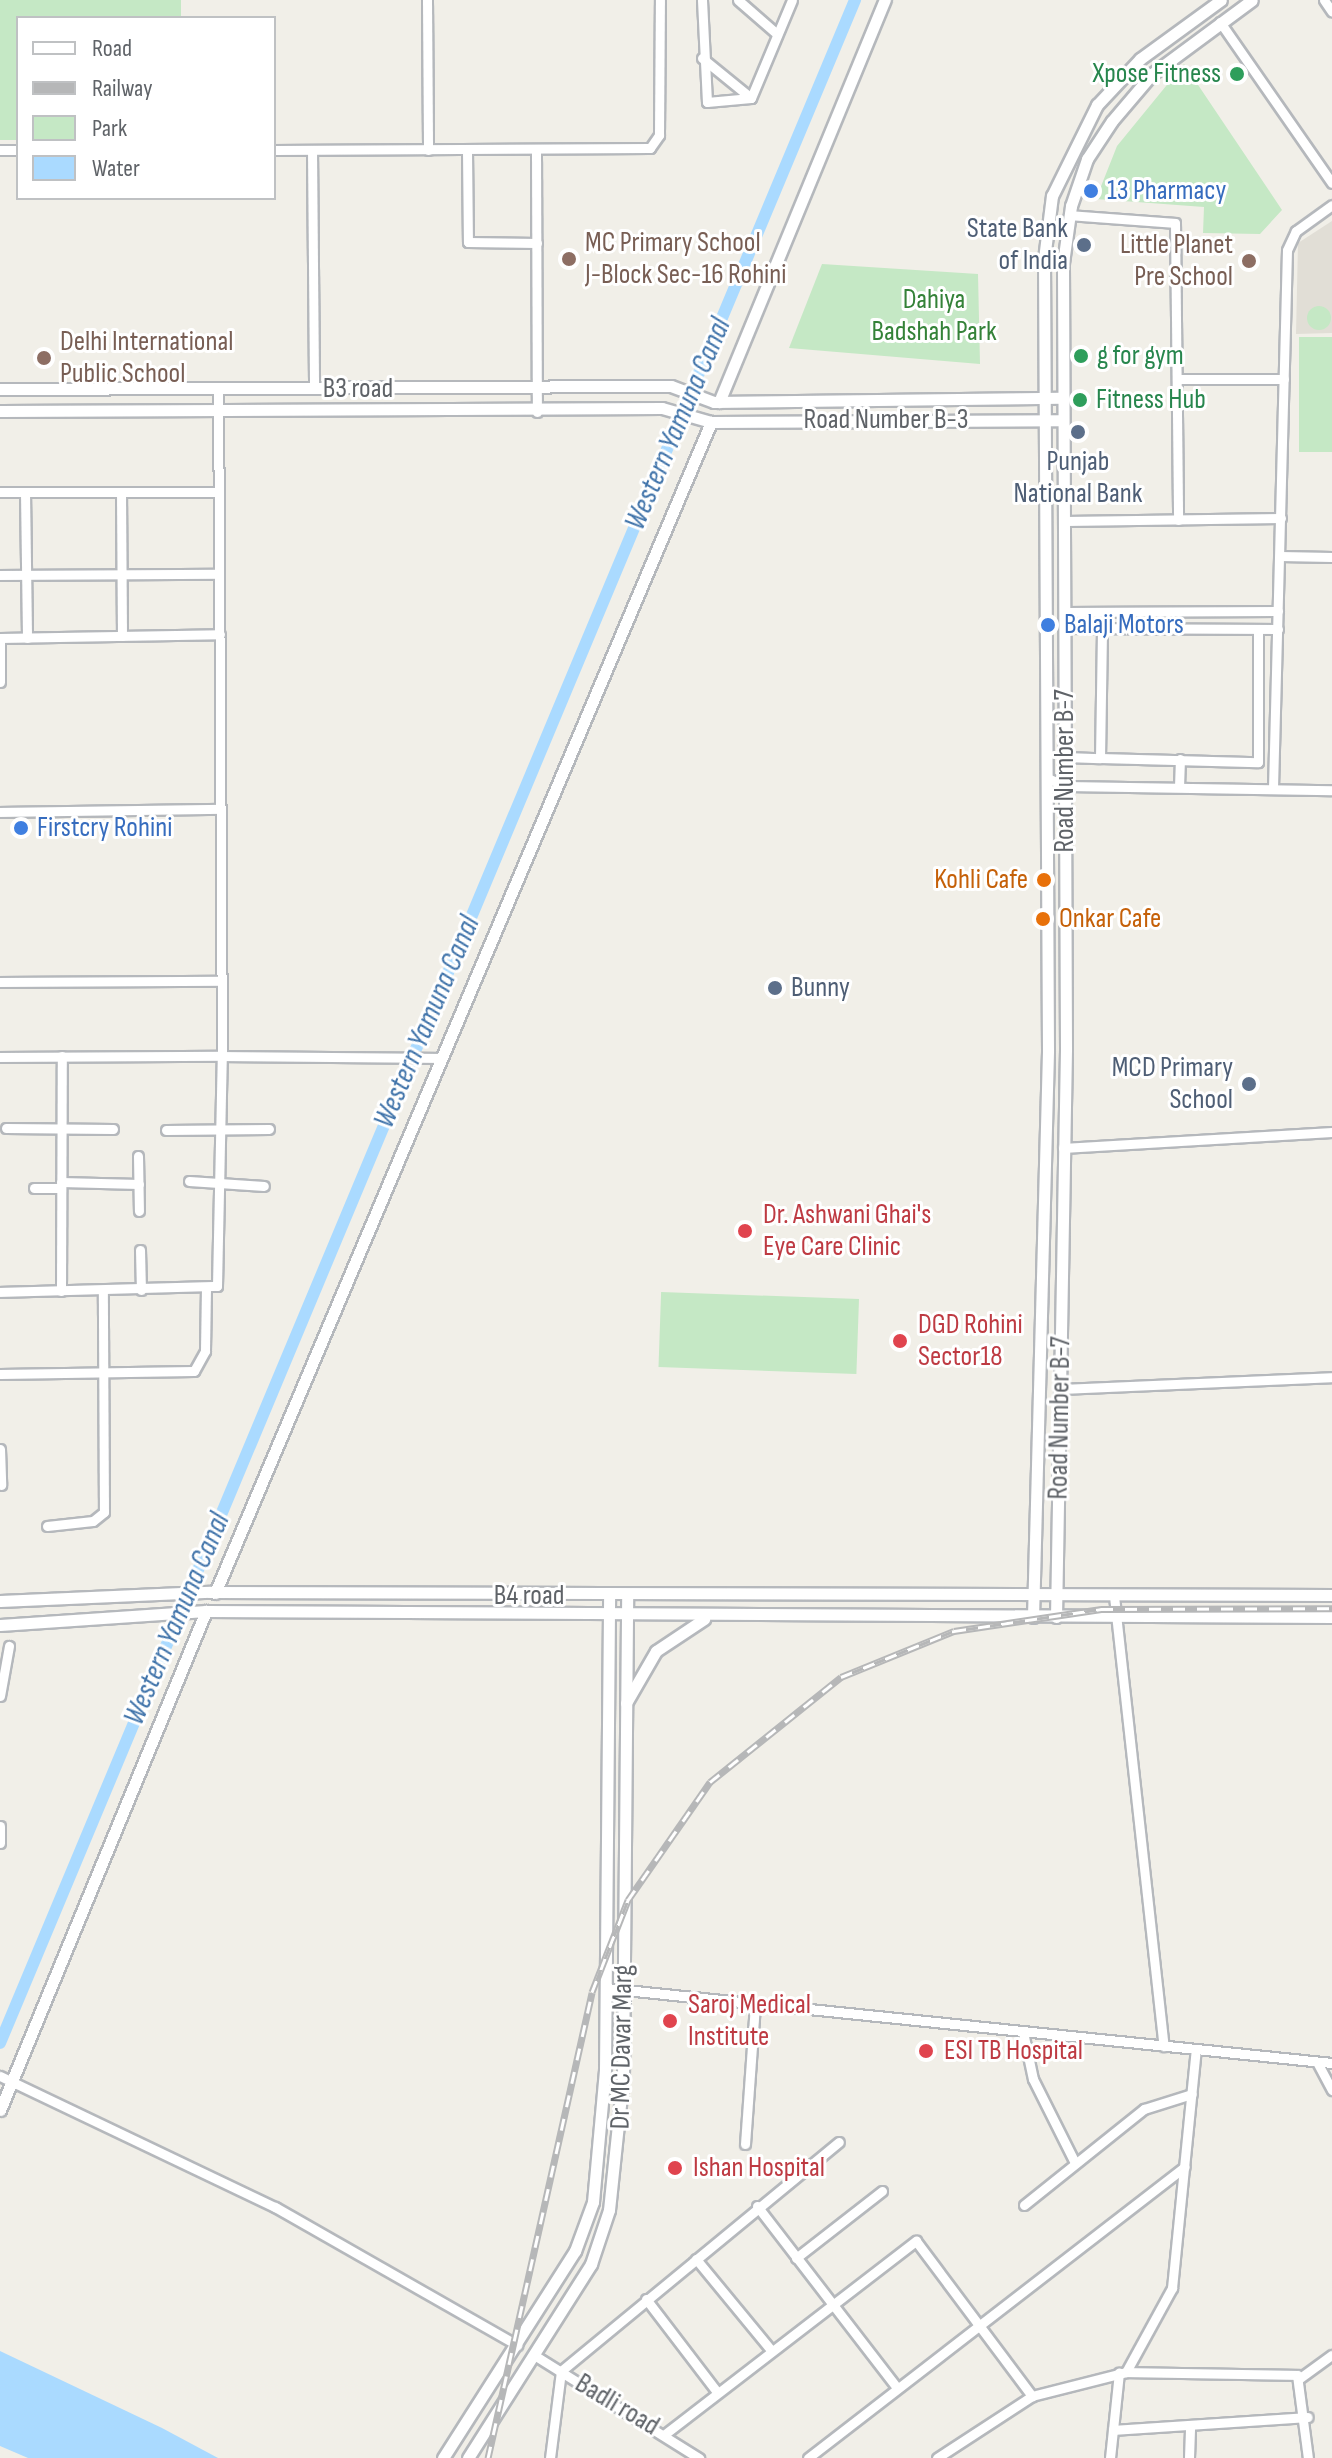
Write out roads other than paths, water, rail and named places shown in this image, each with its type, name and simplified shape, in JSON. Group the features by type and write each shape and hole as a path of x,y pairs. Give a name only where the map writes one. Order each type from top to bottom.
{"street":[{"path":"427,0 428,150"},
{"path":"276,150 536,151 655,146 660,0"},
{"path":"702,0 704,101 751,98"},
{"path":"738,0 777,34"},
{"path":"751,98 792,0"},
{"path":"885,0 717,402 1061,398"},
{"name":"Road Number B-7","path":"1033,1617 1048,1050 1044,259 1052,196 1070,148 1140,59 1221,0"},
{"name":"Road Number B-7","path":"1056,1617 1066,1049 1065,521 1061,398 1069,215 1087,159 1112,121 1152,74 1252,0"},
{"path":"1324,0 1332,12"},
{"path":"1220,22 1332,183"},
{"path":"702,58 751,98"},
{"path":"312,150 314,389"},
{"path":"467,151 468,242 537,243"},
{"path":"536,151 537,412"},
{"path":"1273,788 1287,250 1296,231 1332,205"},
{"path":"1069,215 1175,223 1178,520"},
{"path":"1177,379 1284,379"},
{"name":"B3 road","path":"0,389 537,389 671,386 717,402"},
{"path":"0,1292 206,1289 218,1284 222,981 218,389"},
{"name":"B3 road","path":"0,411 537,412 662,408 706,422"},
{"name":"Road Number B-3","path":"706,422 1061,420"},
{"path":"213,1592 435,1058 706,422"},
{"path":"0,492 219,492"},
{"path":"25,492 27,638"},
{"path":"121,492 122,636"},
{"path":"1065,521 1281,518"},
{"path":"1280,556 1332,557"},
{"path":"0,575 219,574"},
{"path":"1065,612 1278,611"},
{"path":"1065,628 1278,629"},
{"path":"1100,758 1102,629"},
{"path":"1065,757 1258,762 1258,629"},
{"path":"0,682 0,638 220,634"},
{"path":"1179,787 1180,759"},
{"path":"1047,778 1066,786 1332,790"},
{"path":"0,812 221,809"},
{"path":"0,982 222,981"},
{"path":"1048,1050 1066,1049"},
{"path":"61,1291 62,1056"},
{"path":"0,1057 435,1058"},
{"path":"6,1128 113,1129"},
{"path":"166,1130 269,1129"},
{"path":"1063,1148 1332,1132"},
{"path":"138,1156 139,1211"},
{"path":"189,1181 264,1186"},
{"path":"34,1188 139,1184"},
{"path":"140,1250 141,1290"},
{"path":"0,1374 175,1375 201,1366 206,1289"},
{"path":"47,1526 93,1521 104,1512 103,1292"},
{"path":"1060,1389 1332,1377"},
{"path":"0,1449 1,1485"},
{"name":"B4 road","path":"0,1601 156,1599 213,1592 609,1596 1332,1595"},
{"path":"443,2458 575,2251 593,2202 606,1988 609,1596"},
{"name":"Dr MC Davar Marg","path":"468,2458 591,2264 609,2210 619,2154 624,1990 627,1596"},
{"path":"857,1596 857,1617"},
{"path":"1114,1596 1164,2046"},
{"path":"0,2110 9,2080 201,1612"},
{"name":"B4 road","path":"0,1625 145,1619 201,1612 607,1617 1332,1617"},
{"path":"625,1707 656,1651 708,1617"},
{"path":"0,1696 9,1646"},
{"path":"0,1826 0,1843"},
{"path":"606,1988 1332,2063"},
{"path":"745,2144 755,2004"},
{"path":"1023,2032 1033,2079 1075,2163"},
{"path":"1110,2458 1122,2372 1172,2288 1196,2049"},
{"path":"1317,2062 1332,2090"},
{"path":"9,2080 40,2092 275,2207 517,2345"},
{"path":"1024,2205 1156,2102 1192,2094"},
{"path":"550,2458 561,2371 757,2206 839,2142"},
{"path":"808,2458 895,2385 1185,2167"},
{"path":"796,2258 882,2191"},
{"path":"757,2206 895,2385"},
{"path":"665,2434 916,2241 1032,2396"},
{"path":"696,2259 771,2350"},
{"path":"646,2299 717,2392"},
{"name":"Badli road","path":"534,2355 699,2458"},
{"path":"937,2458 1032,2396 1122,2372 1300,2378 1332,2355"},
{"path":"1300,2378 1308,2417 1308,2458"},
{"path":"1113,2430 1308,2417"},
{"path":"1189,2458 1190,2427"}],"water":[{"path":"0,2351 218,2458 28,2458 0,2446"}],"waterway":[{"name":"Western Yamuna Canal","path":"0,2043 855,0"}],"railway":[{"path":"488,2458 592,1992 628,1900 710,1782 841,1677 954,1631 1101,1609 1332,1608"}],"place":[{"name":"Xpose Fitness","path":"1237,74"},
{"name":"13 Pharmacy","path":"1091,191"},
{"name":"State Bank of India","path":"1084,245"},
{"name":"MC Primary School J-Block Sec-16 Rohini","path":"569,259"},
{"name":"Little Planet Pre School","path":"1249,261"},
{"name":"g for gym","path":"1081,356"},
{"name":"Delhi International Public School","path":"44,358"},
{"name":"Fitness Hub","path":"1080,400"},
{"name":"Punjab National Bank","path":"1078,432"},
{"name":"Balaji Motors","path":"1048,625"},
{"name":"Firstcry Rohini","path":"21,828"},
{"name":"Kohli Cafe","path":"1044,880"},
{"name":"Onkar Cafe","path":"1043,919"},
{"name":"Bunny","path":"775,988"},
{"name":"MCD Primary School","path":"1249,1084"},
{"name":"Dr. Ashwani Ghai's Eye Care Clinic","path":"745,1231"},
{"name":"DGD Rohini Sector18","path":"900,1341"},
{"name":"Saroj Medical Institute","path":"670,2021"},
{"name":"ESI TB Hospital","path":"926,2051"},
{"name":"Ishan Hospital","path":"675,2168"}],"park label":[{"name":"Dahiya Badshah Park","path":"934,316"}]}
